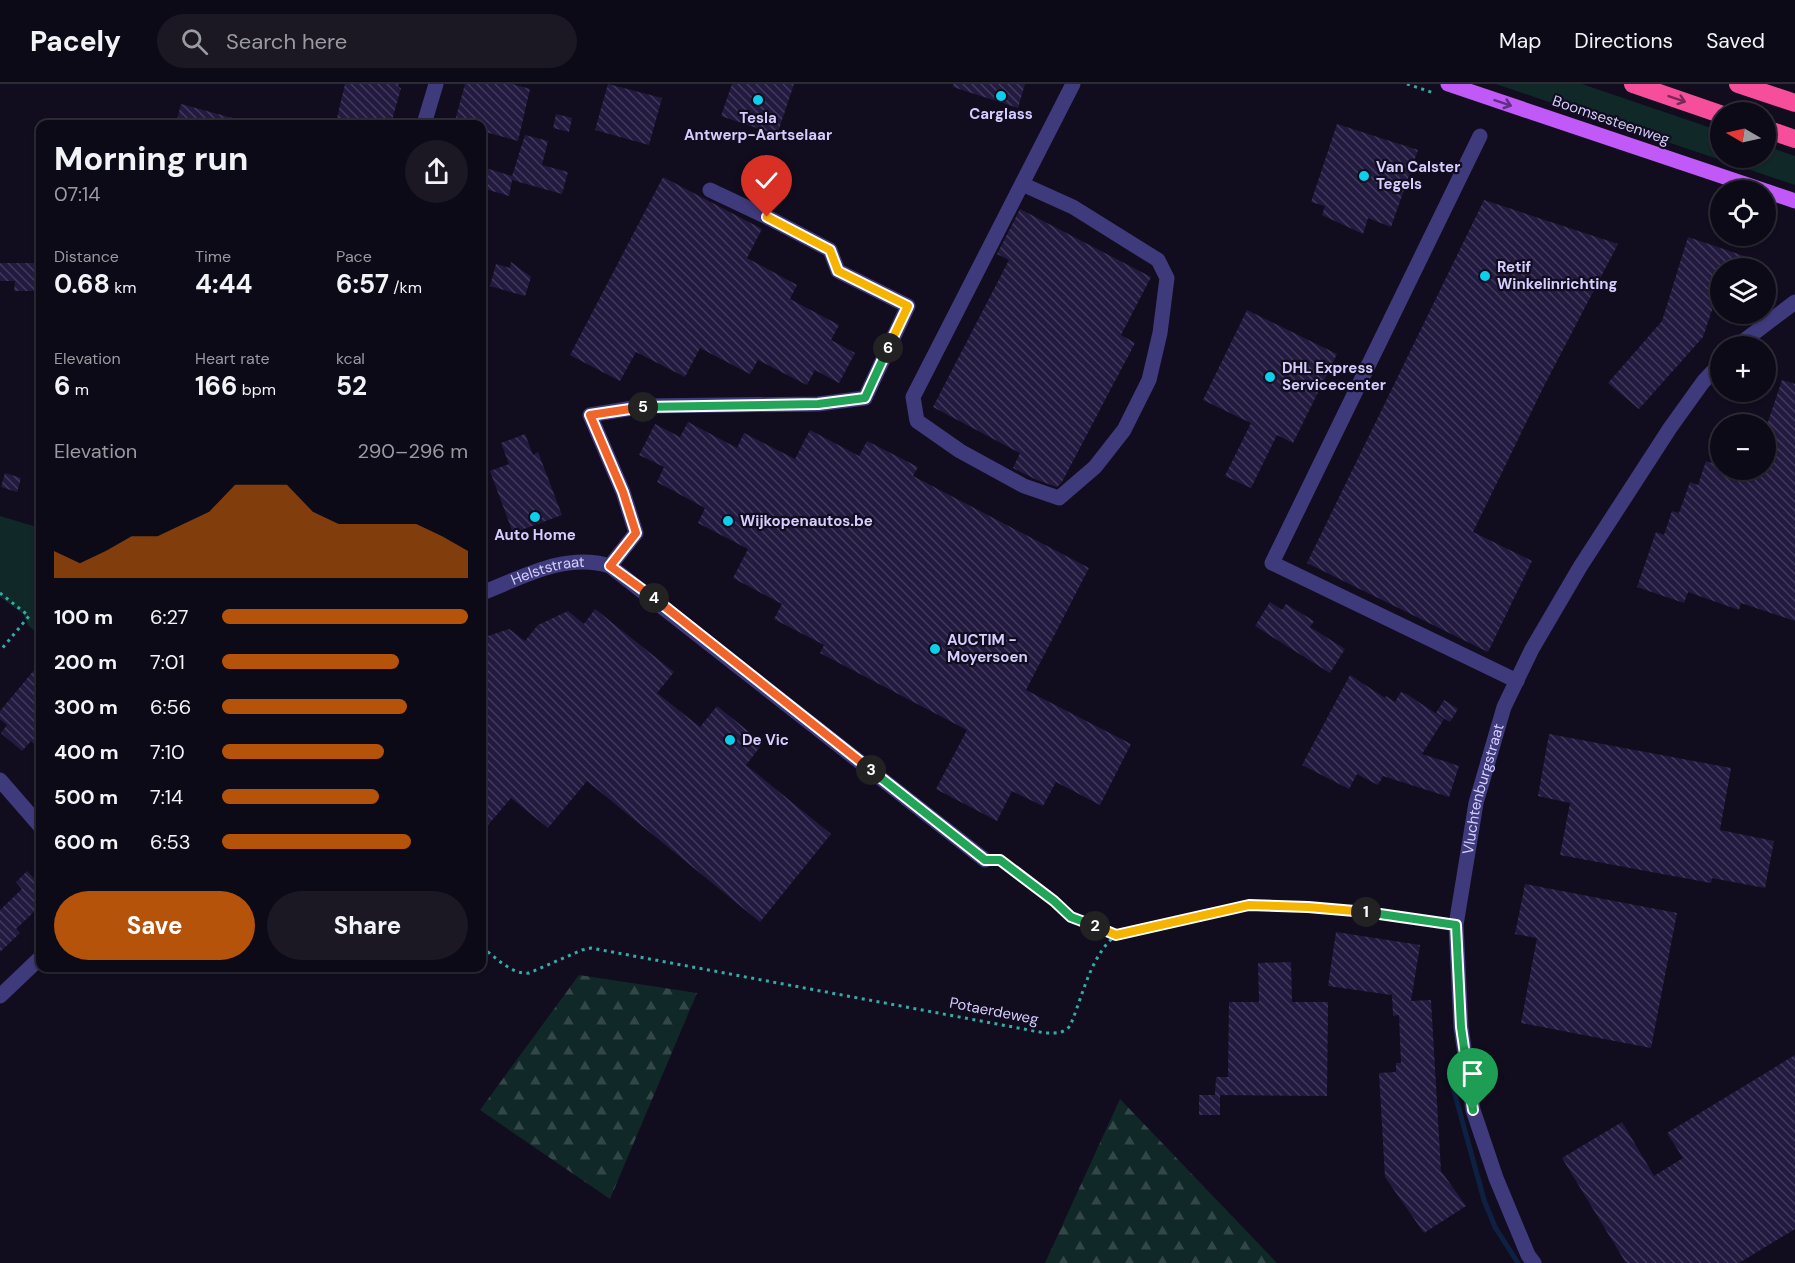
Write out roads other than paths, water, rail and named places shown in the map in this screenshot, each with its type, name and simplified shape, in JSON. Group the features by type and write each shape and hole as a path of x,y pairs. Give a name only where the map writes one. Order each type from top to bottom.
{"highway":[{"path":"1633,84 1710,111"},
{"path":"1738,84 1768,90 1795,103"},
{"path":"1776,132 1795,139"}],"main road":[{"name":"Boomsesteenweg","path":"1448,84 1732,180"},
{"name":"Boomsesteenweg","path":"1776,195 1795,201"}],"street":[{"path":"425,120 436,84"},
{"path":"1022,184 1073,207 1158,260 1167,278 1160,333 1149,380 1124,430 1095,467 1059,498 1024,486 960,451 917,421 913,397 1073,84"},
{"path":"1480,136 1272,562 1516,681"},
{"path":"710,190 830,250 838,271 908,306 865,398 818,404 645,406 590,415 623,492 636,533 610,566 985,860"},
{"path":"1750,336 1795,302"},
{"name":"Vluchtenburgstraat","path":"1534,1263 1527,1256 1496,1178 1473,1110 1461,1027 1456,925 1476,803 1504,707 1532,649 1580,567 1671,428 1710,375"},
{"name":"Helststraat","path":"486,591 562,562 596,562 610,566"},
{"path":"0,780 36,821"},
{"path":"0,996 36,962"}],"waterway":[{"path":"1451,1080 1484,1200 1495,1227 1518,1263"}],"place":[{"name":"Carglass","path":"1001,96"},
{"name":"Tesla Antwerp-Aartselaar","path":"758,100"},
{"name":"Van Calster Tegels","path":"1364,176"},
{"name":"Retif Winkelinrichting","path":"1485,276"},
{"name":"DHL Express Servicecenter","path":"1270,377"},
{"name":"Auto Home","path":"535,517"},
{"name":"Wijkopenautos.be","path":"728,521"},
{"name":"AUCTIM - Moyersoen","path":"935,649"},
{"name":"De Vic","path":"730,740"}]}
